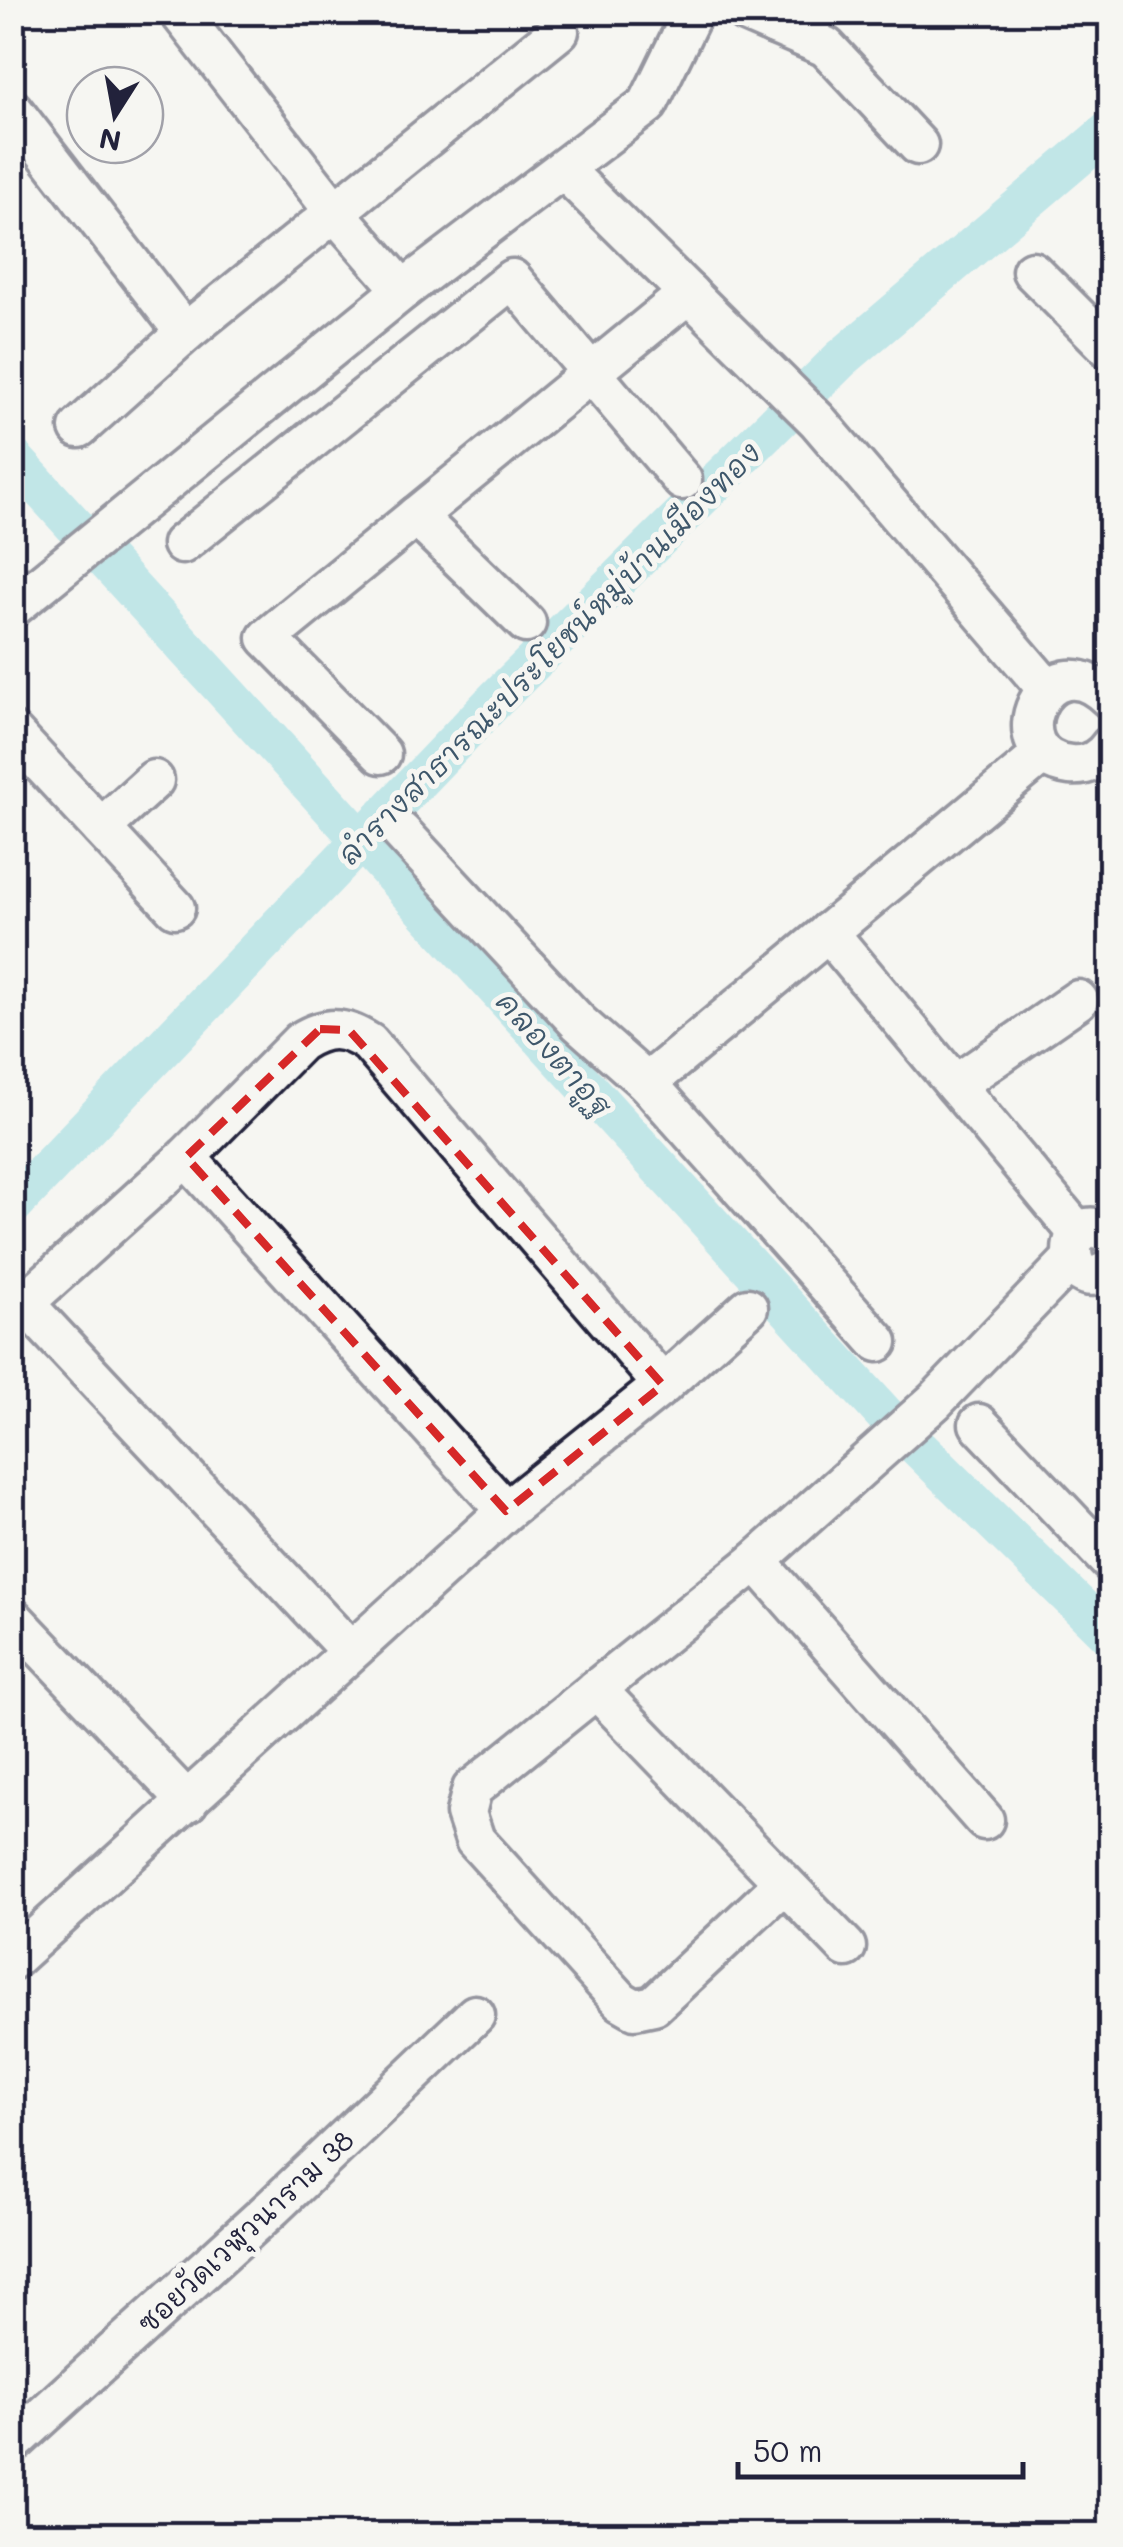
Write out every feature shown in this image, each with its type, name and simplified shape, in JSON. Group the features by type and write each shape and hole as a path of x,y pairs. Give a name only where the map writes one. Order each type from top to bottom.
{"street":[{"path":"179,12 334,211 403,290"},
{"path":"12,608 403,290 648,104 693,12"},
{"path":"760,19 819,12"},
{"path":"760,19 826,47 918,145"},
{"path":"79,428 185,333 560,31"},
{"path":"12,108 185,333"},
{"path":"563,169 817,420 1047,689"},
{"path":"1032,271 1110,349"},
{"path":"182,544 512,279 682,480"},
{"path":"382,754 267,638 689,293"},
{"path":"416,516 526,623"},
{"path":"1110,699 1098,687 1081,680 1063,681 1047,689 1036,703 1031,720 1043,754 1059,764 1094,762 1110,746"},
{"path":"12,732 175,908"},
{"path":"647,1083 1043,754"},
{"path":"101,828 154,780"},
{"path":"401,832 578,1023 647,1083 878,1342"},
{"path":"828,932 955,1085 1094,1235"},
{"path":"955,1085 1078,1000"},
{"path":"349,1650 18,1308 186,1157 300,1042 320,1029 349,1030 369,1043 664,1385"},
{"path":"186,1157 506,1511"},
{"path":"1094,1235 1085,1274 1095,1276 1110,1270"},
{"path":"782,1885 654,2005 635,2009 621,2001 475,1840 466,1813 472,1788 756,1561 888,1445 1094,1235"},
{"path":"18,1945 188,1802 349,1650 506,1511 664,1385 748,1308"},
{"path":"978,1424 1110,1562"},
{"path":"756,1561 984,1820"},
{"path":"12,1617 188,1802"},
{"path":"596,1689 846,1947"},
{"name":"ซอยวัดเวฬุวนาราม 38","path":"12,2444 274,2207 475,2015"}],"highlighted area":[{"path":"320,1029 349,1030 663,1385 506,1511 186,1157"}],"waterway":[{"name":"ลำรางสาธารณะประโยชน์หมู่บ้านเมืองทอง","path":"12,1206 496,699 841,359 1110,130"},
{"name":"คลองตาอูฐ","path":"12,457 886,1416 1110,1636"}]}
